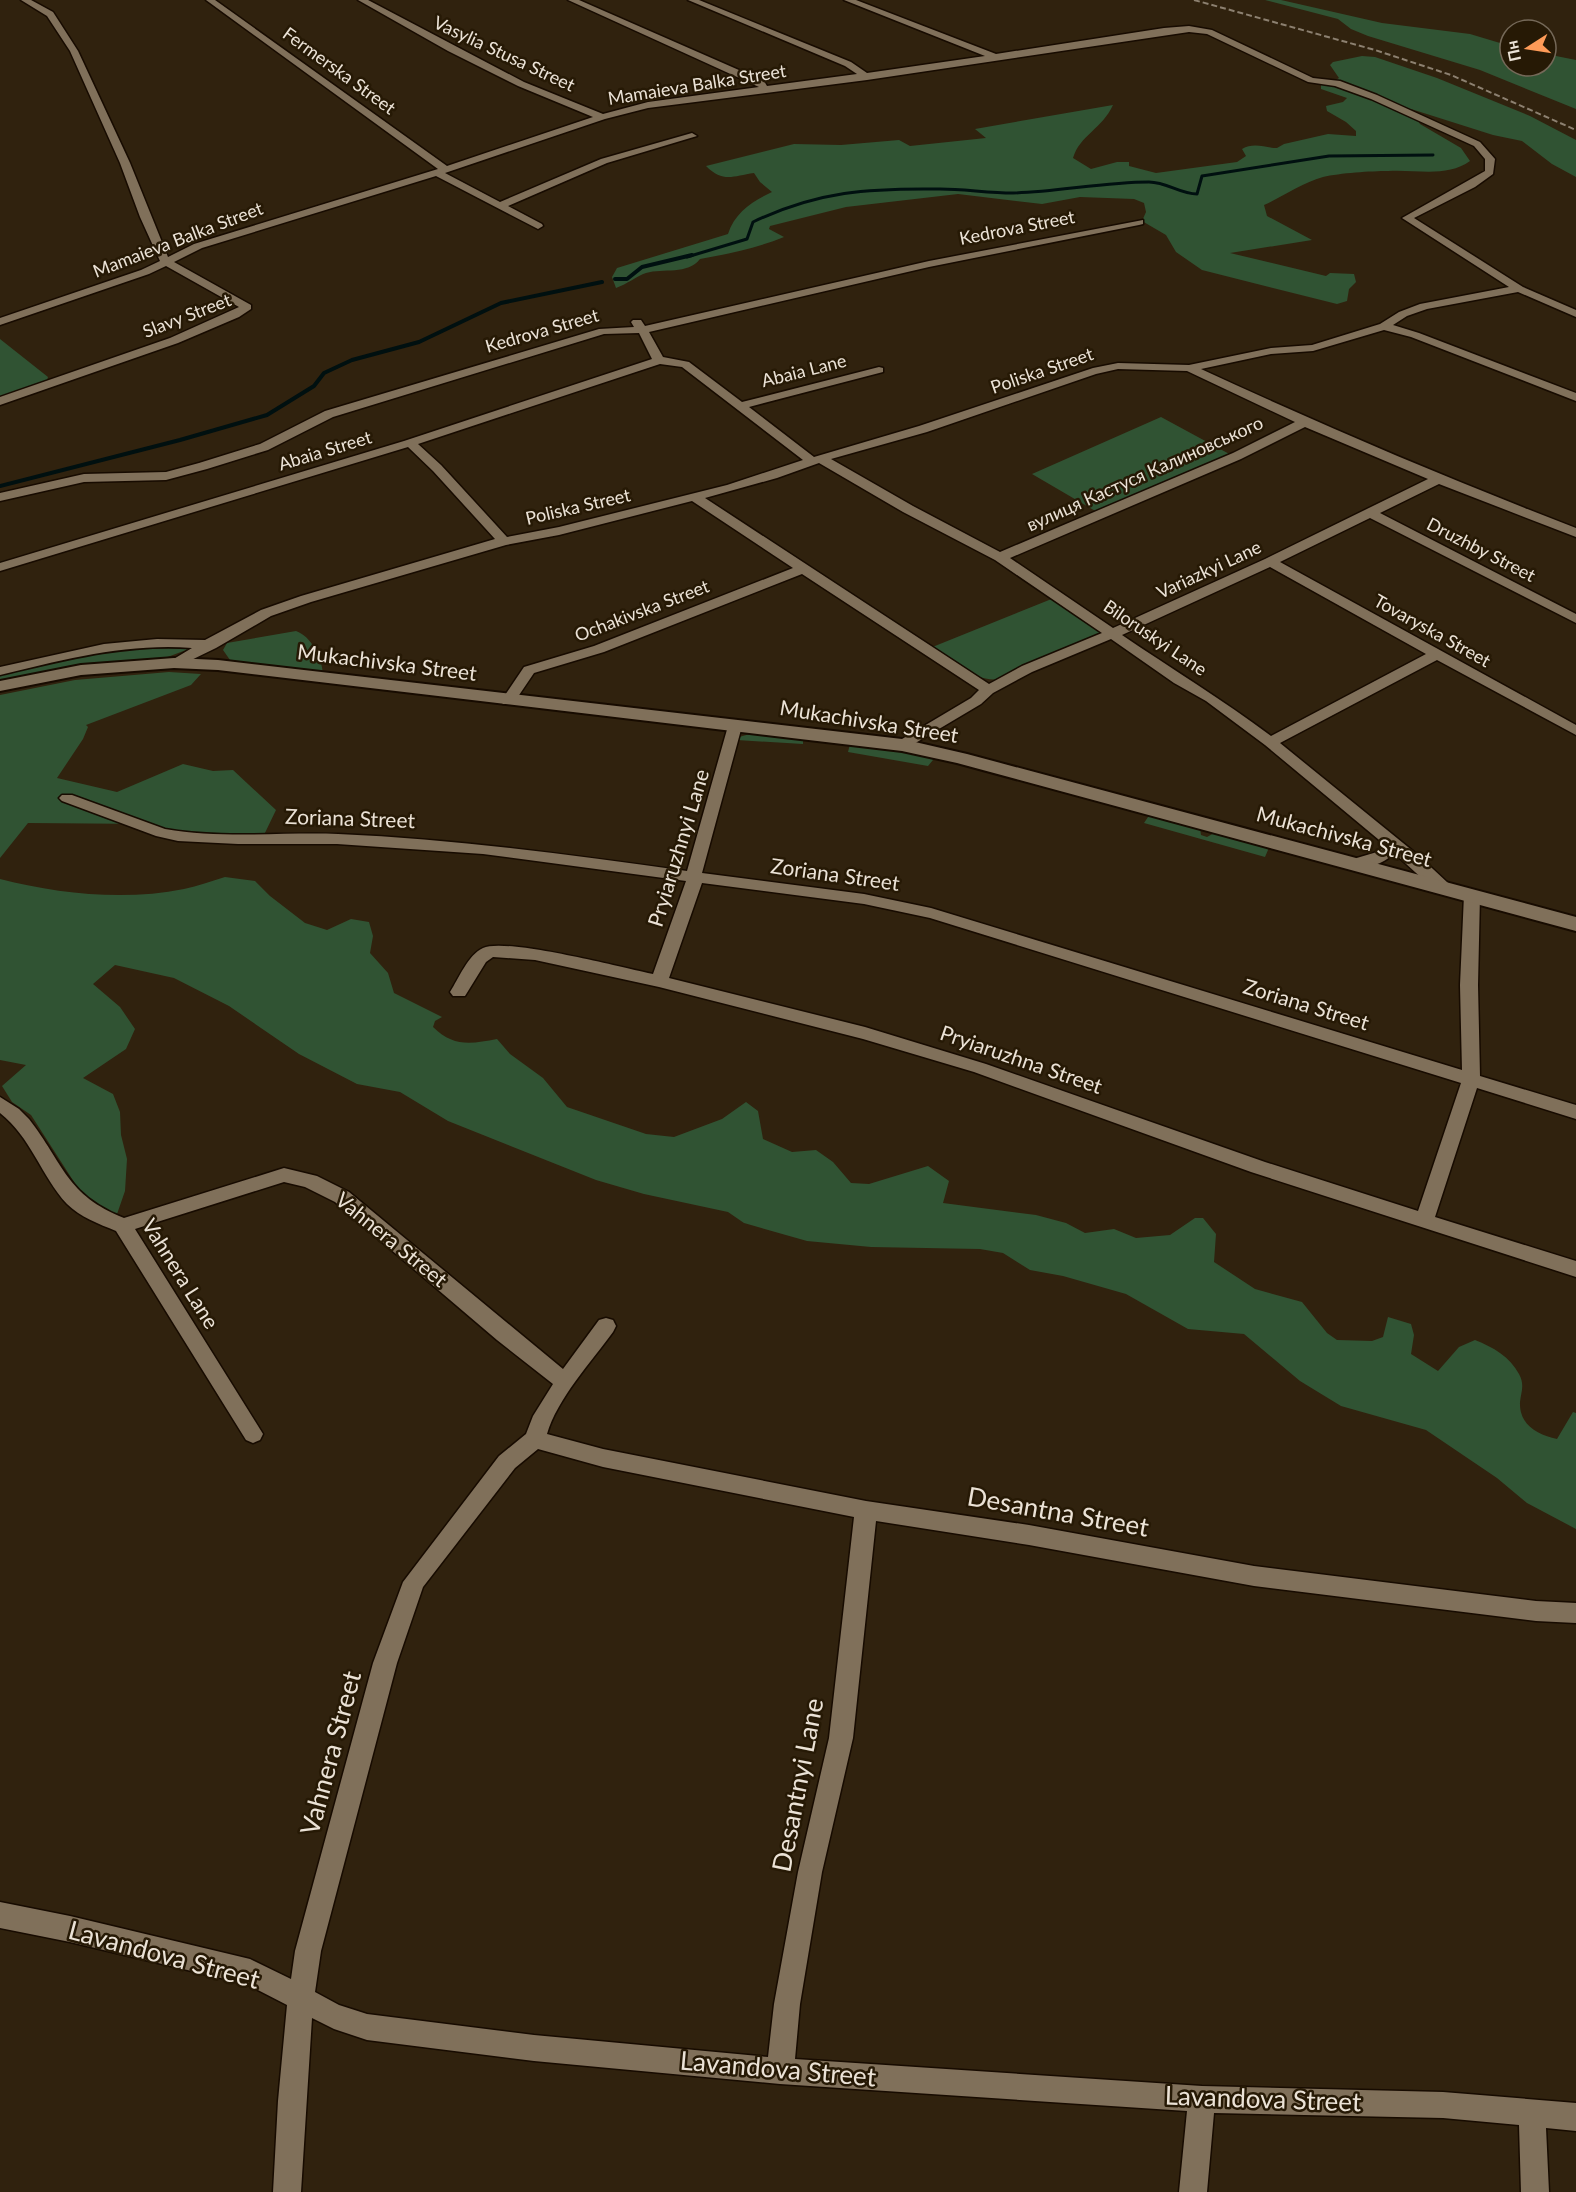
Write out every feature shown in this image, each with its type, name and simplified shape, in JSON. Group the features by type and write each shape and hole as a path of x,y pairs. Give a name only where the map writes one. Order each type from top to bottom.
{"street":[{"path":"25,0 50,14 74,51 102,110 144,217 165,261"},
{"name":"Fermerska Street","path":"210,0 442,171 500,207 538,226"},
{"name":"Vasylia Stusa Street","path":"362,0 521,84 602,117"},
{"path":"572,0 761,83 765,90"},
{"path":"692,0 848,64 867,77"},
{"path":"848,0 994,57"},
{"name":"Mamaieva Balka Street","path":"0,322 145,272 198,246 442,171 602,117 648,105 867,77 1164,31 1189,30 1209,32 1311,80 1337,83 1374,97 1477,144 1490,159 1490,172 1471,185 1407,218 1519,289"},
{"path":"500,207 604,161 692,136"},
{"name":"Kedrova Street","path":"0,497 84,478 166,476 203,466 264,447 329,414 603,331 1139,222"},
{"name":"Slavy Street","path":"0,401 194,333 246,310 244,304 165,261"},
{"path":"1189,368 1271,351 1313,348 1384,326 1403,314 1424,306 1519,289 1576,314"},
{"path":"639,325 656,352 658,360"},
{"path":"1384,326 1415,335 1576,396"},
{"name":"Biloruskyi Lane","path":"658,360 685,364 739,406 816,460 1000,557 1211,698 1270,742 1442,887"},
{"name":"Abaia Street","path":"0,567 410,443 597,383 658,360"},
{"name":"Poliska Street","path":"306,599 504,541 533,537 694,497 793,469 816,460 933,426 1093,371 1118,366 1189,368 1305,422 1438,478 1576,532"},
{"name":"Abaia Lane","path":"739,406 879,370"},
{"name":"вулиця Кастуся Калиновського","path":"1000,557 1227,460 1305,422"},
{"name":"Poliska Street","path":"410,443 437,468 504,541"},
{"name":"Variazkyi Lane","path":"902,746 923,730 1027,669 1112,634 1270,562 1438,478"},
{"path":"694,497 988,690"},
{"name":"Druzhby Street","path":"1371,513 1576,619"},
{"name":"Tovaryska Street","path":"1270,562 1576,731"},
{"name":"Ochakivska Street","path":"508,701 516,686 530,670 599,649 802,568"},
{"name":"Mukachivska Street","path":"174,663 211,645 266,613 306,599"},
{"path":"0,671 99,647 188,642 211,645"},
{"path":"1270,742 1437,654"},
{"name":"Mukachivska Street","path":"0,686 81,670 174,663 218,665 902,746 960,758 1576,924"},
{"name":"Pryiaruzhnyi Lane","path":"659,981 693,888 695,866 721,783 735,726"},
{"name":"Zoriana Street","path":"67,798 162,833 178,836 238,839 338,839 483,849 864,899 931,913 1576,1112"},
{"path":"1356,864 1383,856 1393,844"},
{"path":"1425,1219 1471,1080 1469,986 1472,895"},
{"name":"Pryiaruzhna Street","path":"459,992 480,958 490,951 535,954 659,981 865,1033 970,1064 1258,1167 1576,1269"},
{"name":"Vahnera Lane","path":"1,1105 22,1121 60,1181 75,1200 89,1211 123,1226 253,1434"},
{"name":"Vahnera Street","path":"123,1226 284,1175 310,1181 342,1197 504,1334 565,1382"},
{"name":"Vahnera Street","path":"287,2192 291,2094 299,1999 308,1951 385,1663 414,1582 507,1462 535,1439 540,1422 565,1382 606,1326"},
{"name":"Desantna Street","path":"535,1439 603,1458 866,1510 1029,1535 1254,1576 1536,1611 1576,1613"},
{"name":"Desantnyi Lane","path":"780,2071 787,2004 810,1872 841,1738 866,1510"},
{"name":"Lavandova Street","path":"0,1915 70,1929 250,1972 334,2016 367,2027 534,2048 780,2071 1202,2099 1443,2105 1576,2117"},
{"path":"1193,2192 1202,2099"},
{"path":"1532,2114 1535,2192"}],"green space":[{"path":"1265,0 1281,0 1382,23 1470,34 1498,42 1498,77 1368,36 1351,29 1338,19"},
{"path":"1362,56 1375,57 1437,78 1530,116 1576,140 1576,177 1552,164 1522,141 1493,135 1411,109 1420,124 1461,148 1470,161 1441,171 1364,172 1315,180 1264,205 1267,216 1312,240 1230,253 1326,276 1330,273 1354,274 1356,282 1349,289 1347,301 1337,304 1202,270 1176,252 1166,235 1142,221 1146,212 1144,203 1134,199 1080,197 1042,204 958,194 846,207 770,226 769,229 784,237 743,250 700,259 689,267 646,273 616,288 612,277 617,268 728,234 735,219 745,208 772,192 760,182 754,173 728,177 718,175 706,166 794,144 841,145 899,140 910,146 986,138 975,129 1113,105 1103,120 1081,143 1073,158 1091,169 1117,162 1129,162 1129,166 1156,173 1237,162 1246,156 1242,149 1246,147 1277,148 1284,144 1328,134 1356,136 1356,131 1346,122 1327,111 1326,106 1343,102 1347,98 1321,89 1321,84 1329,84 1339,78 1330,65 1333,62"},
{"path":"1558,56 1576,60 1576,109 1500,78 1558,78"},
{"path":"0,339 48,377 47,380 0,399"},
{"path":"1161,417 1233,456 1097,512 1032,474"},
{"path":"1054,598 1100,631 1098,635 1001,679 982,678 972,674 930,648"},
{"path":"296,631 315,648 323,674 230,660 223,650 227,643"},
{"path":"131,647 194,647 165,658 80,666 0,682 0,674 74,655"},
{"path":"169,672 201,674 191,685 86,725 88,727 83,739 57,778 117,792 183,764 213,771 233,770 276,810 263,837 181,833 151,824 28,823 0,858 0,695 75,680"},
{"path":"750,734 803,740 803,744 737,740 739,737"},
{"path":"850,744 931,757 933,760 928,766 848,752"},
{"path":"1150,814 1200,828 1201,835 1207,837 1216,832 1267,846 1268,850 1265,857 1144,823"},
{"path":"225,877 255,881 270,896 305,923 327,930 351,919 369,922 373,936 370,953 388,973 394,993 442,1017 435,1021 433,1027 448,1038 471,1043 497,1039 510,1054 543,1078 567,1107 646,1134 674,1137 722,1119 746,1102 758,1111 763,1139 792,1152 816,1150 833,1162 851,1183 869,1184 928,1166 949,1181 943,1203 1036,1215 1066,1223 1085,1233 1114,1229 1136,1238 1170,1235 1195,1218 1203,1218 1216,1234 1214,1262 1255,1289 1302,1302 1327,1333 1337,1340 1372,1341 1383,1337 1388,1317 1411,1324 1414,1335 1411,1354 1438,1371 1459,1347 1475,1340 1488,1346 1506,1358 1519,1374 1522,1385 1521,1410 1526,1423 1531,1428 1557,1439 1573,1412 1576,1413 1576,1529 1527,1503 1497,1478 1426,1430 1341,1406 1300,1381 1244,1334 1188,1329 1126,1294 1063,1276 1030,1270 1003,1253 980,1249 871,1247 807,1241 744,1223 728,1212 644,1194 596,1180 448,1121 400,1092 357,1084 299,1054 229,1006 174,978 115,965 93,984 120,1007 135,1029 126,1049 83,1078 113,1094 120,1112 121,1135 127,1159 125,1191 116,1217 83,1196 31,1115 12,1102 2,1086 26,1065 0,1060 0,879 68,892 139,895 184,889"}],"waterway":[{"path":"687,257 747,239 753,222 777,212 822,198 844,194 890,189 949,189 1013,193 1149,182 1197,194 1202,176 1329,156 1433,155"},
{"path":"615,279 627,279 642,267 692,255"},
{"path":"0,486 180,440 267,415 314,386 324,373 352,360 419,342 501,303 602,282"}],"railway":[{"path":"1194,0 1375,50 1451,75 1576,130"}]}
